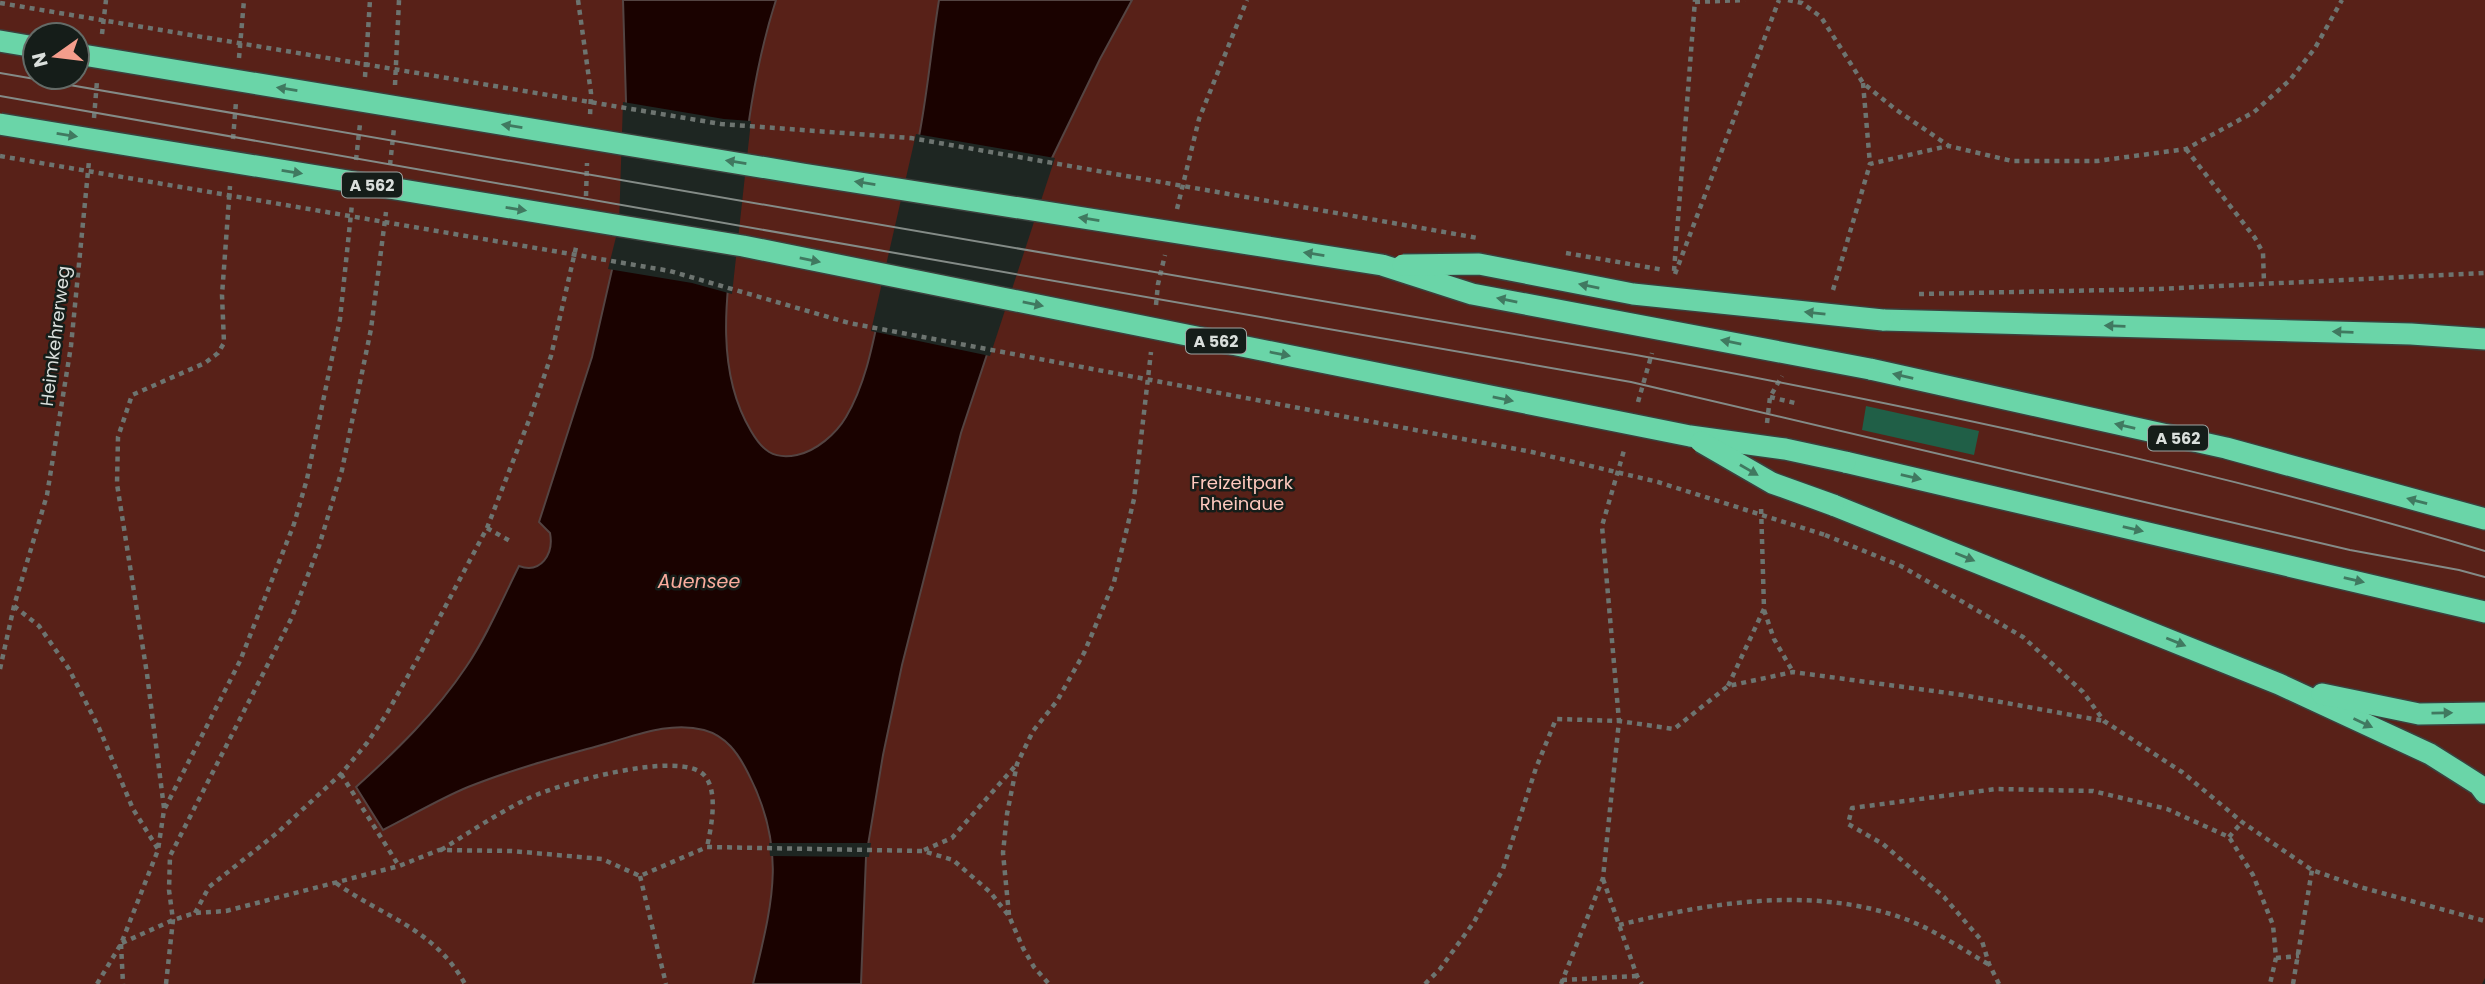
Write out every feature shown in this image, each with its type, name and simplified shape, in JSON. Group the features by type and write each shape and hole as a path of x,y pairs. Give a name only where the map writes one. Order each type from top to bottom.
{"highway":[{"path":"0,41 21,45"},
{"name":"A 562","path":"91,56 803,174 1382,265 1472,294 1870,369 2226,448 2484,519"},
{"name":"A 562","path":"0,124 743,246 1690,436 1785,449 2485,612"},
{"path":"1382,265 1479,264 1633,295 1883,320 2485,338"},
{"path":"2411,334 2485,350"},
{"path":"1690,436 1772,483 2279,684 2430,754 2479,785 2485,793"},
{"path":"2279,684 2362,704 2419,714 2485,713"}],"path":[{"path":"102,41 106,0"},
{"path":"239,70 244,0"},
{"path":"365,78 370,0"},
{"path":"395,94 399,0"},
{"path":"578,0 591,93 589,119"},
{"path":"1174,221 1199,119 1247,0"},
{"path":"1673,279 1695,1 1745,0"},
{"path":"1788,0 1802,3 1821,17 1863,83 1895,109 1949,146 2012,162 2097,161 2186,149 2254,112 2290,80 2315,48 2343,0"},
{"path":"0,4 721,124 911,138 1479,238"},
{"path":"93,124 99,69"},
{"path":"1863,83 1870,164"},
{"path":"233,151 237,97"},
{"path":"355,172 361,118"},
{"path":"390,169 394,118"},
{"path":"2186,149 2255,238 2263,253 2264,284"},
{"name":"Heimkehrerweg","path":"0,669 49,481 71,346 90,152"},
{"path":"0,156 670,271 849,323 1532,452 1658,482 1825,535 1901,566 2023,637 2083,692 2104,720 2182,772 2242,822 2312,870 2360,887 2485,921"},
{"path":"586,198 588,159"},
{"path":"97,984 121,944 158,850 164,810 117,484 118,437 132,395 205,363 218,353 224,343 222,295 230,177"},
{"path":"164,810 240,660 294,524 307,479 340,319 353,198"},
{"path":"166,984 173,920 169,890 170,856 292,617 319,546 342,470 371,329 386,208"},
{"path":"195,913 209,887 277,833 341,774 386,715 486,528 531,415 551,356 580,234"},
{"path":"1155,309 1167,246"},
{"path":"1560,252 1679,272"},
{"path":"1917,294 2159,289 2485,273"},
{"path":"1824,289 1837,290"},
{"path":"1009,916 1003,853 1007,814 1017,764 1033,731 1056,701 1084,653 1114,582 1134,499 1152,347"},
{"path":"1770,397 1795,403"},
{"path":"486,528 510,541"},
{"path":"1761,533 1764,609 1773,639 1793,672"},
{"path":"15,606 39,626 69,669 99,728 133,809 158,850"},
{"path":"1728,686 1764,609"},
{"path":"1424,984 1440,969 1474,922 1503,869 1536,768 1556,719 1619,721 1674,729 1728,686 1793,672 1963,695 2104,720"},
{"path":"1619,721 1603,878 1562,982 1637,976"},
{"path":"121,944 195,913 226,911 399,866 439,850 530,797 562,786 601,776 672,764 692,766 706,776 714,808 708,847"},
{"path":"923,851 952,838 1017,764"},
{"path":"341,774 399,866"},
{"path":"1999,984 1982,941 1944,897 1883,844 1848,824 1852,808 1996,789 2094,792 2167,809 2229,837 2253,875 2273,925 2276,958 2270,984"},
{"path":"2229,837 2242,822"},
{"path":"439,850 512,851 602,859 640,876 708,847 923,851 953,860 990,892 1009,916 1034,967 1049,984"},
{"path":"2293,984 2312,870"},
{"path":"640,876 666,984"},
{"path":"1603,878 1642,984"},
{"path":"335,883 356,898 408,924 441,952 456,968 465,984"},
{"path":"1619,925 1718,905 1783,900 1822,901 1909,920 1989,964"},
{"path":"121,944 123,984"},
{"path":"2276,958 2299,956"}],"green space":[{"name":"Freizeitpark Rheinaue","path":"0,0 2485,0 2485,978 2482,984 0,984"}],"water":[{"name":"Auensee","path":"623,0 776,0 752,103 726,321 731,378 751,431 769,452 789,456 811,450 837,430 854,402 866,370 920,131 939,0 1132,0 1052,158 961,433 902,665 883,755 866,857 861,984 753,984 766,928 773,877 768,827 760,801 740,759 725,741 712,733 679,727 654,730 536,764 468,787 383,830 356,787 415,730 454,684 481,643 519,566 527,568 540,565 548,555 550,533 539,522 592,357 622,226 626,102"}],"pier":[{"path":"623,102 751,121 732,294 692,283 608,269 619,225"},
{"path":"916,134 1055,158 990,356 871,331"},
{"path":"769,843 871,843 869,857 770,856"}],"building":[{"path":"1866,406 1979,431 1974,455 1862,430"}],"tram line":[{"path":"0,73 1743,375 1957,418 2169,466 2275,492 2485,551"},
{"path":"0,96 1631,382 2350,550 2485,577"}]}
